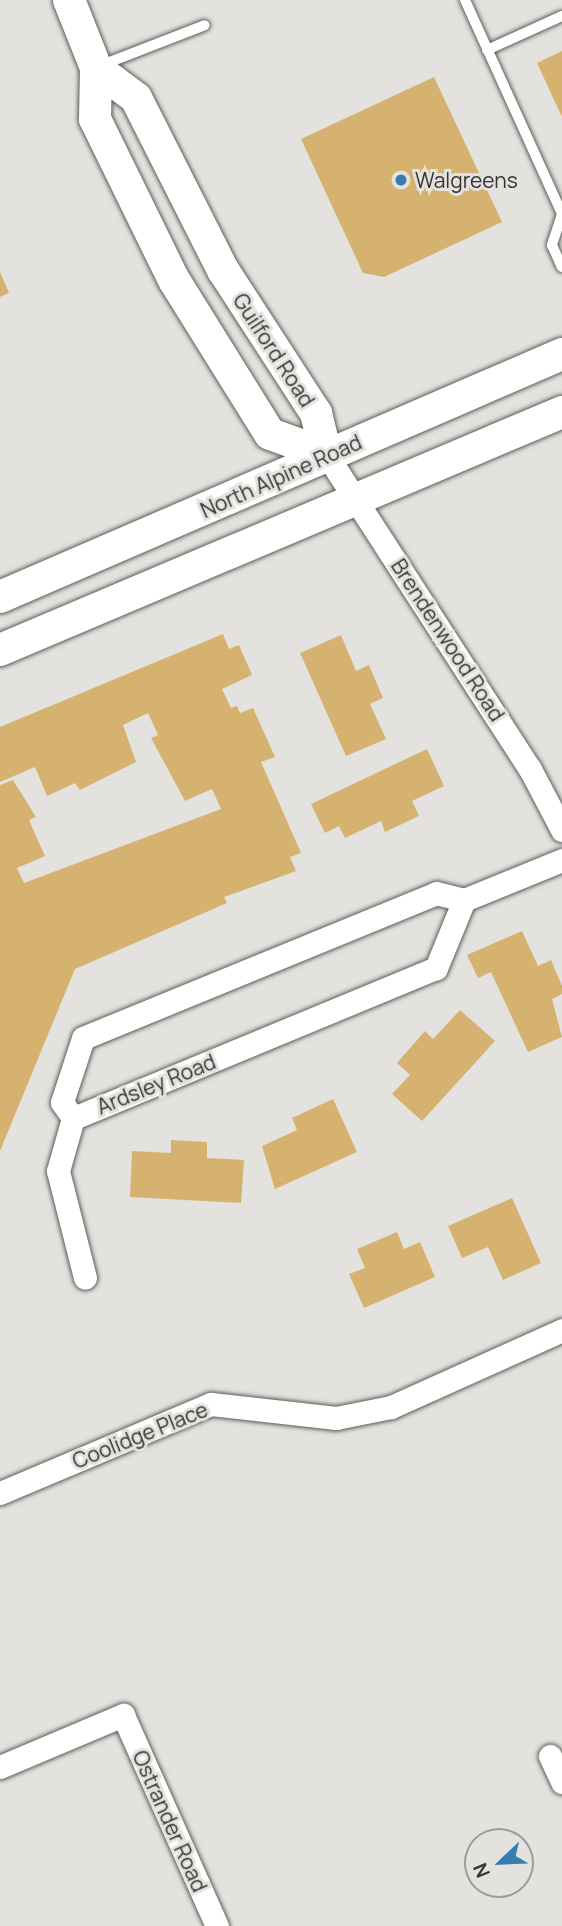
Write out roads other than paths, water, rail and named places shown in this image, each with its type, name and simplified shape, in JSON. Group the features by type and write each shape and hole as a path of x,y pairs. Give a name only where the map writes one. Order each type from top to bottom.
{"main road":[{"name":"Guilford Road","path":"69,0 96,68 95,119 206,335 270,434 326,454"},
{"name":"Guilford Road","path":"96,68 136,98 223,270 316,413 326,454"},
{"name":"North Alpine Road","path":"0,597 562,354"},
{"path":"0,650 562,412"}],"street":[{"name":"Brendenwood Road","path":"326,454 530,769 562,830"},
{"path":"464,900 562,860"},
{"name":"Ardsley Road","path":"436,893 464,900 436,968 73,1118 62,1102 83,1038 436,893"},
{"path":"73,1118 58,1171 85,1278"},
{"name":"Coolidge Place","path":"0,1493 211,1404 336,1418 391,1407 562,1330"},
{"name":"Ostrander Road","path":"0,1767 123,1715 217,1926"},
{"path":"550,1756 562,1782"}],"lane":[{"path":"465,0 562,214 557,242 562,267"},
{"path":"487,50 562,16"},
{"path":"96,68 205,25"}],"place":[{"name":"Walgreens","path":"401,180"}]}
